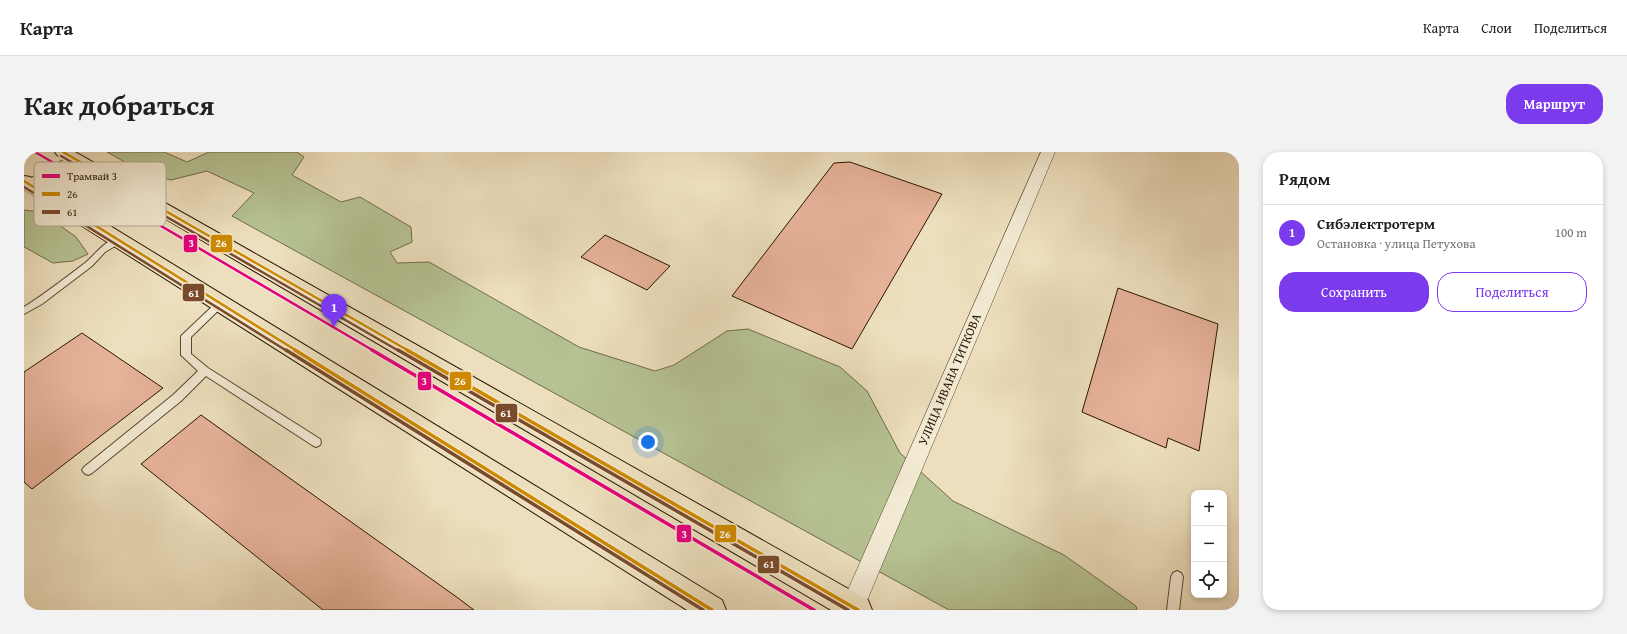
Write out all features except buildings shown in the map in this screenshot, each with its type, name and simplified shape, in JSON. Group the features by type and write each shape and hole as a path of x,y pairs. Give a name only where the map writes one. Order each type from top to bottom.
{"highway":[{"path":"69,155 81,162"},
{"path":"25,183 34,188"},
{"path":"166,211 855,608"},
{"path":"96,226 712,610"}],"street":[{"name":"УЛИЦА ИВАНА ТИТКОВА","path":"855,608 1048,152"}],"lane":[{"path":"58,162 69,155"},
{"path":"25,183 34,177"},
{"path":"24,311 39,302 89,264 102,250 119,240"},
{"path":"221,303 186,336 186,355 205,371 316,442"},
{"path":"88,470 177,398 205,371"},
{"path":"1174,610 1177,577"}],"green space":[{"path":"107,152 164,152 187,162 209,152 297,152 304,157 292,175 341,202 360,197 411,227 412,242 390,252 397,263 429,262 579,347 655,371 674,365 727,331 748,329 840,367 867,391 900,453 953,501 1064,555 1136,606 1137,610 949,610 232,216 254,193 207,171 171,180 166,179 166,162 125,162"},
{"path":"24,210 34,211 34,226 61,226 76,237 88,254 73,261 53,263 24,247"}],"tram line":[{"name":"3","path":"35,152 52,162"},
{"name":"3","path":"161,226 814,610"}],"transit line":[{"name":"26","path":"63,152 80,162"},
{"name":"61","path":"61,156 71,162"},
{"name":"26","path":"24,181 34,187"},
{"name":"61","path":"24,187 34,193"},
{"name":"26","path":"166,211 858,610"},
{"name":"61","path":"166,217 848,610"},
{"name":"61","path":"87,226 703,610"},
{"name":"26","path":"96,226 712,610"}],"place":[{"name":"Сибэлектротерм","path":"334,327"}]}
